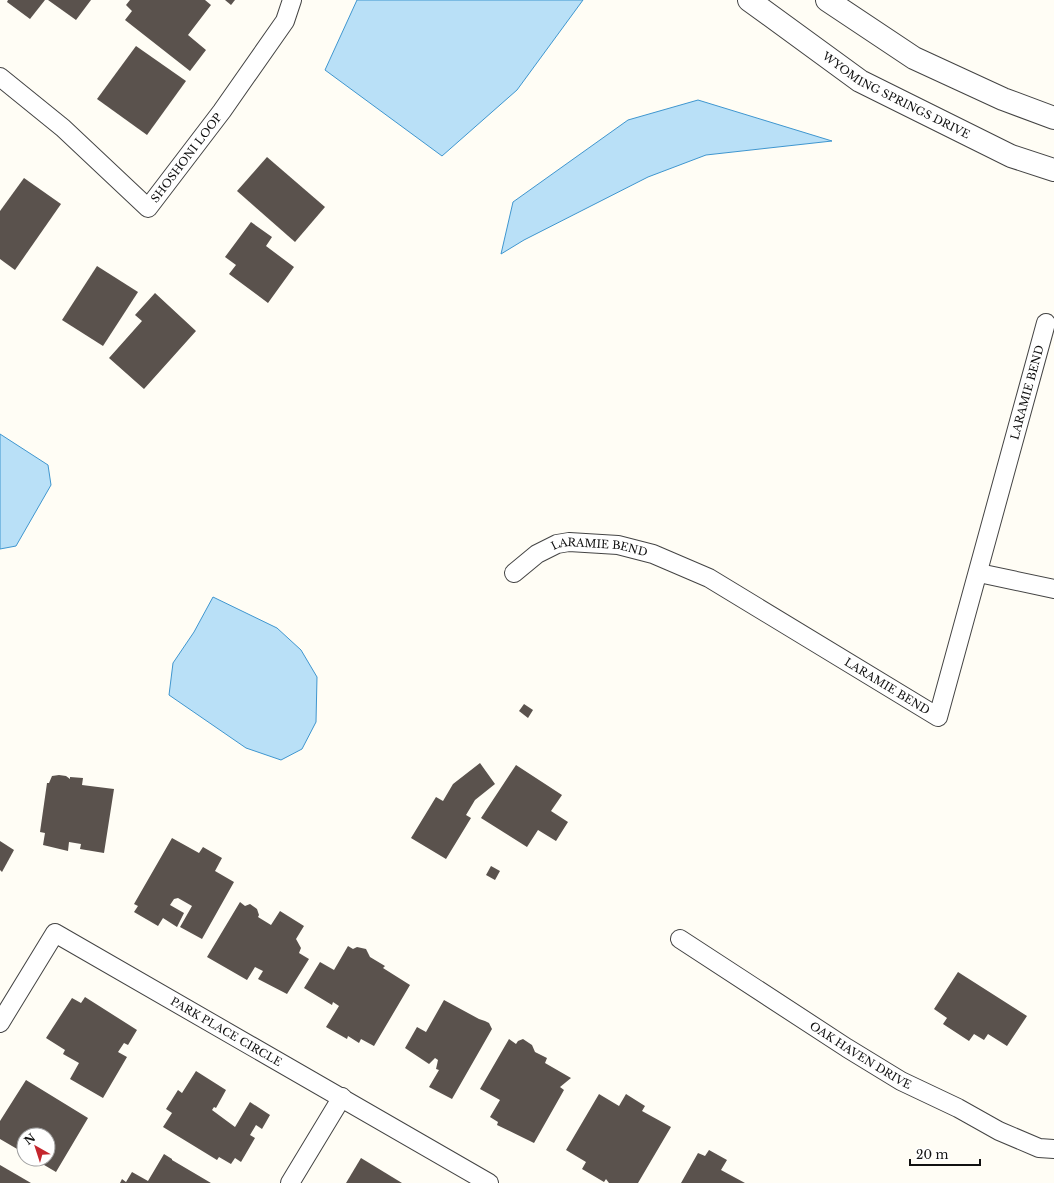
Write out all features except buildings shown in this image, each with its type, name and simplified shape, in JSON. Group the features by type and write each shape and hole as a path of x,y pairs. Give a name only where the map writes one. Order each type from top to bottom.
{"street":[{"name":"SHOSHONI LOOP","path":"0,76 63,128 148,208 227,105 284,21 292,0"},
{"name":"WYOMING SPRINGS DRIVE","path":"749,0 860,80 1010,156 1054,170"},
{"path":"827,0 914,58 1003,99 1054,118"},
{"name":"LARAMIE BEND","path":"514,573 537,554 557,544 569,542 618,544 653,554 709,578 938,717 979,573 1046,323"},
{"path":"979,573 1054,589"},
{"name":"PARK PLACE CIRCLE","path":"0,1023 55,933 489,1183"},
{"name":"OAK HAVEN DRIVE","path":"680,938 847,1048 901,1081 958,1108 999,1131 1040,1148 1054,1149"},
{"path":"290,1183 342,1097"}],"water":[{"path":"357,0 583,0 517,90 442,156 325,70"},
{"path":"698,100 832,141 706,155 648,177 524,240 501,254 513,202 628,120"},
{"path":"0,434 48,465 51,485 16,546 0,549"},
{"path":"213,597 277,628 301,650 317,677 316,722 302,749 281,760 246,748 169,695 173,663 194,632"}]}
